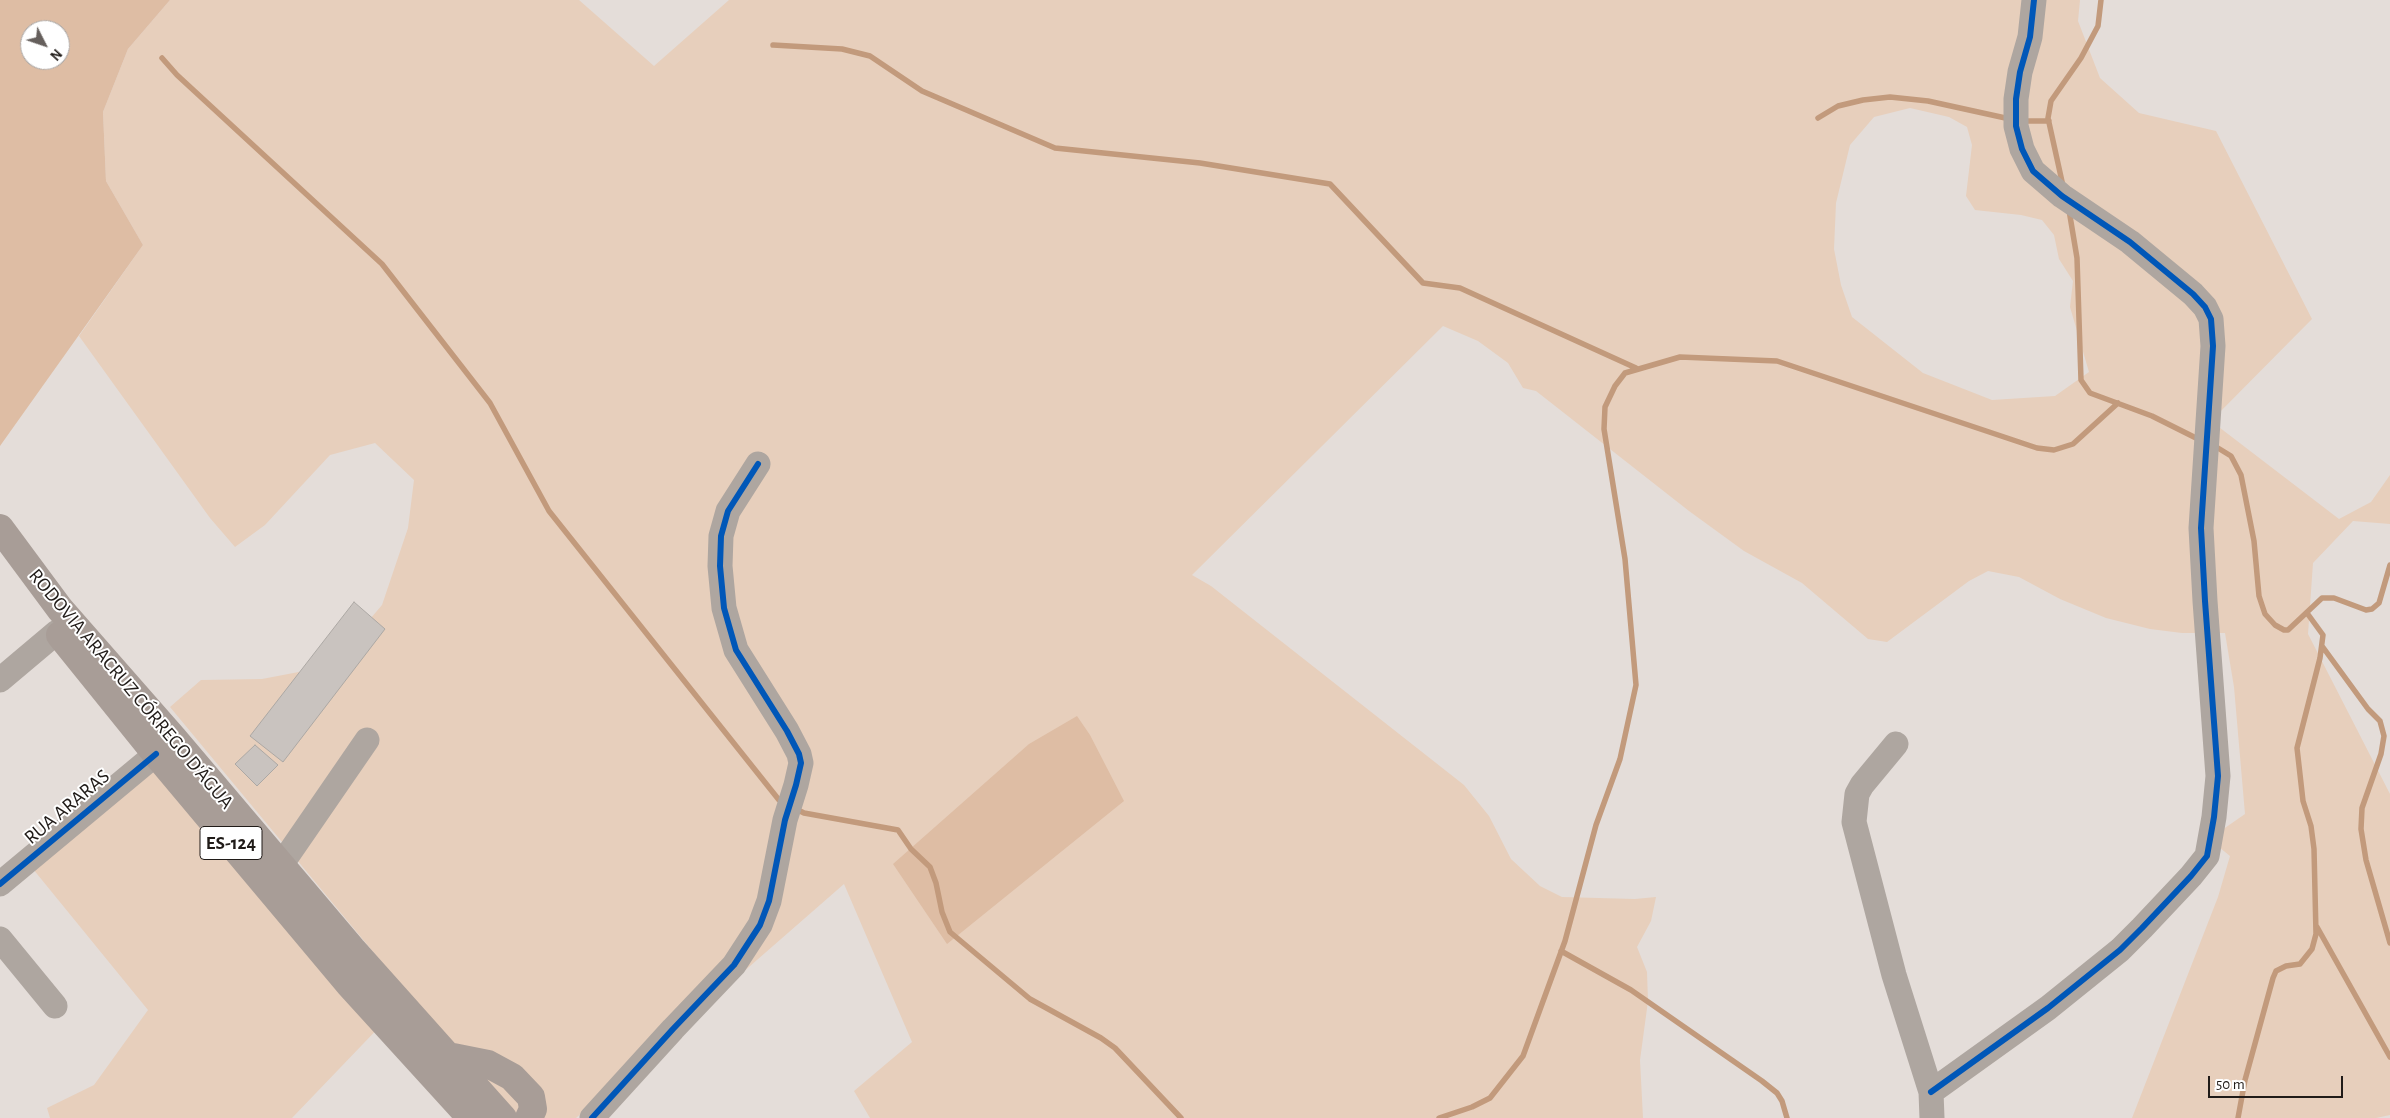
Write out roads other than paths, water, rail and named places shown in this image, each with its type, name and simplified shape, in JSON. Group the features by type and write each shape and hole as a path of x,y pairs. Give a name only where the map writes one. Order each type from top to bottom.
{"main road":[{"name":"RODOVIA ARACRUZ CÓRREGO D'ÁGUA","path":"0,528 60,609 352,949 503,1118"},
{"name":"RODOVIA ARACRUZ CÓRREGO D'ÁGUA","path":"0,560 156,754 349,984 471,1118"},
{"path":"448,1056 488,1064 512,1077 531,1097 533,1109 530,1118"}],"street":[{"path":"1931,1092 2048,1008 2120,950 2191,876 2206,856 2215,808 2218,776 2204,601 2202,528 2213,346 2211,319 2205,306 2193,294 2130,242 2062,196 2034,171 2022,149 2016,126 2020,72 2030,37 2034,0"},
{"path":"592,1118 673,1028 734,965 760,925 769,901 785,820 801,764 799,754 787,731 736,650 724,608 720,566 720,536 728,511 758,464"},
{"path":"0,680 57,632"},
{"path":"281,865 366,740"},
{"path":"1896,744 1862,785 1856,800 1854,822 1894,975 1931,1092 1932,1118"},
{"name":"RUA ARARAS","path":"0,884 156,754"},
{"path":"0,939 55,1006"}],"waterway":[{"path":"2063,186 2048,118 2051,101 2081,58 2098,26 2101,0"},
{"path":"773,45 842,49 870,56 922,91 1055,148 1200,163 1330,184 1423,283 1460,288 1636,368"},
{"path":"162,58 177,75 382,264 490,403 549,511 779,800 784,803"},
{"path":"1818,118 1838,106 1863,100 1890,97 1928,101 2010,119"},
{"path":"2021,121 2049,121"},
{"path":"2069,210 2077,258 2081,380 2090,393 2152,416 2200,440"},
{"path":"1439,1118 1472,1107 1490,1098 1523,1056 1565,941 1596,825 1620,759 1636,685 1625,559 1604,429 1605,407 1615,386 1625,373 1680,357 1777,361 2037,448 2054,450 2073,444 2118,403"},
{"path":"2213,445 2231,456 2241,475 2254,541 2259,596 2265,614 2275,625 2288,630 2322,598 2334,598 2366,610 2372,609 2379,603 2390,565"},
{"path":"2238,1118 2245,1080 2273,978 2276,971 2286,966 2300,964 2312,949 2316,934 2314,849 2311,826 2303,801 2297,748 2320,658 2323,635 2307,613"},
{"path":"2322,646 2368,709 2380,721 2384,736 2381,754 2362,808 2361,829 2366,860 2390,943"},
{"path":"794,808 804,813 898,830 911,849 930,867 936,883 942,912 950,932 1030,999 1101,1038 1115,1048 1181,1118"},
{"path":"2317,927 2390,1057"},
{"path":"1561,951 1631,990 1762,1081 1777,1093 1782,1101 1787,1118"}]}
